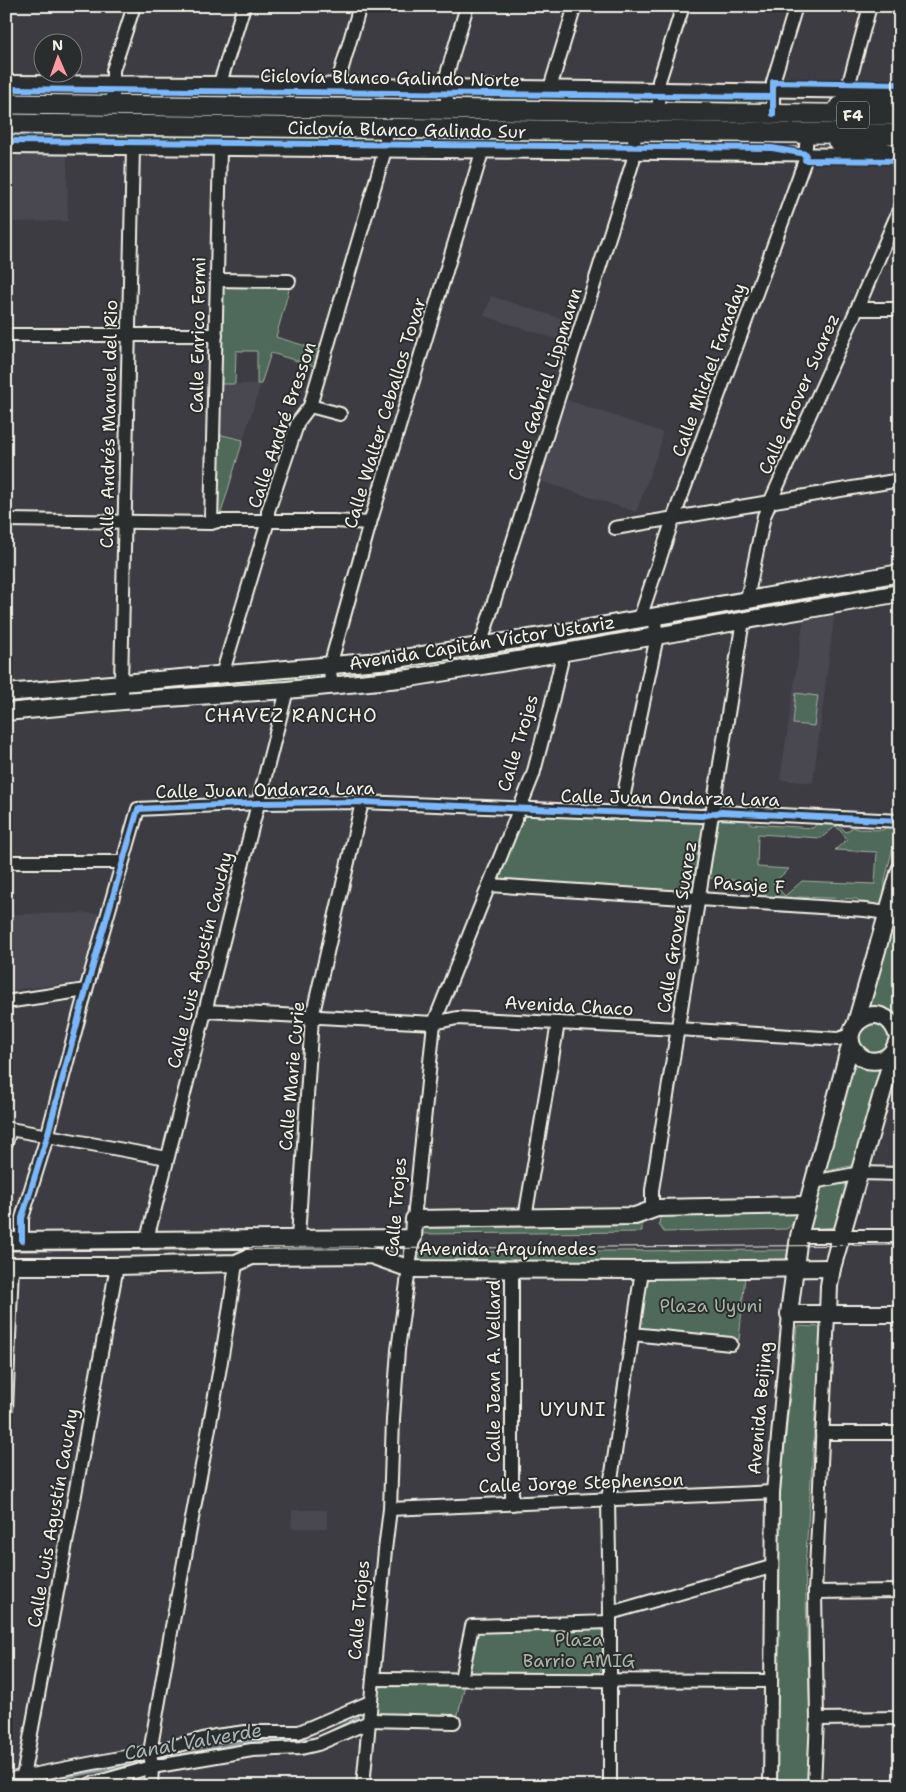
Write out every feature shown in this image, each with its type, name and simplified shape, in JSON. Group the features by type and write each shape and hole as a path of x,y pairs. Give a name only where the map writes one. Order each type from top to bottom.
{"highway":[{"path":"806,114 900,93"},
{"name":"F4","path":"6,104 900,115"},
{"path":"806,114 900,105"},
{"name":"F4","path":"6,124 900,134"},
{"path":"806,133 900,145"},
{"path":"806,133 899,156"}],"main road":[{"name":"Avenida Capitán Víctor Ustariz","path":"6,693 391,660 747,600 900,572"},
{"name":"Avenida Capitán Víctor Ustariz","path":"6,712 123,701 287,690 410,678 900,593"},
{"name":"Avenida Beijing","path":"790,1309 798,1236 853,1033 900,870"},
{"path":"828,1309 832,1268 861,1174 898,1038 892,1023 879,1016 872,1015 864,1017 853,1033 854,1049 865,1060 873,1061 887,1057 898,1038"},
{"name":"Avenida Arquímedes","path":"414,1219 635,1216 652,1209 807,1205"},
{"name":"Calle Trojes","path":"413,1238 414,1219"},
{"name":"Avenida Arquímedes","path":"14,1241 413,1238"},
{"name":"Avenida Arquímedes","path":"9,1266 117,1266 236,1262 252,1256 371,1255 410,1269 642,1270 832,1268"},
{"path":"790,1309 828,1309 900,1304"},
{"path":"828,1309 900,1314"}],"street":[{"path":"113,106 113,70 134,6"},
{"path":"220,83 244,6"},
{"path":"337,85 360,6"},
{"path":"447,110 446,74 467,6"},
{"path":"550,88 575,6"},
{"path":"659,113 659,81 683,6"},
{"path":"773,114 773,86 796,6"},
{"path":"850,92 849,83 870,6"},
{"path":"6,82 660,89 773,86 850,92 900,93"},
{"name":"Calle André Bresson","path":"222,675 268,521 268,511 298,422 310,406 385,150 387,128"},
{"name":"Calle Gabriel Lippmann","path":"480,646 634,161 635,131"},
{"name":"Calle Michel Faraday","path":"620,813 657,636 647,617 674,518 806,154 806,133"},
{"path":"6,146 899,156"},
{"name":"Calle Andrés Manuel del Rio","path":"123,701 121,683 133,148"},
{"name":"Calle Enrico Fermi","path":"211,523 220,149"},
{"name":"Calle Walter Ceballos Tovar","path":"331,685 330,666 370,524 482,152"},
{"name":"Calle Grover Suarez","path":"747,600 764,516 900,208"},
{"path":"217,280 289,281"},
{"path":"857,309 900,309"},
{"path":"6,334 216,336"},
{"path":"310,406 340,414"},
{"path":"615,528 900,480"},
{"path":"6,520 211,523 218,521 334,521 370,524"},
{"name":"Calle Grover Suarez","path":"652,1209 652,1190 743,620"},
{"name":"Calle Trojes","path":"414,1219 434,1023 533,775 561,663 560,653"},
{"name":"Calle Luis Agustín Cauchy","path":"147,1240 287,690"},
{"name":"Calle Juan Ondarza Lara","path":"14,1241 47,1137 121,862 138,809 259,803 362,802 702,816 721,812 900,821"},
{"name":"Calle Marie Curie","path":"298,1238 312,1017 362,802"},
{"path":"6,862 121,862"},
{"name":"Pasaje F","path":"489,885 888,913"},
{"path":"6,1002 86,990"},
{"name":"Avenida Chaco","path":"205,1011 434,1023 457,1018 838,1039 853,1033"},
{"path":"525,1218 558,1023"},
{"path":"6,1143 8,1126 47,1137 167,1158"},
{"path":"813,1182 861,1174 900,1174"},
{"path":"798,1236 900,1236"},
{"name":"Calle Trojes","path":"363,1786 390,1509 393,1419 398,1350 413,1238"},
{"path":"151,1786 152,1767 150,1752 218,1381 236,1262"},
{"path":"6,1410 9,1266"},
{"name":"Calle Luis Agustín Cauchy","path":"24,1778 117,1266"},
{"name":"Calle Jean A. Vellard","path":"512,1269 512,1504"},
{"path":"610,1786 608,1500 642,1270"},
{"name":"Avenida Beijing","path":"770,1786 773,1492 790,1309"},
{"path":"814,1786 817,1719 814,1592 828,1309"},
{"path":"632,1334 731,1344"},
{"path":"822,1433 900,1433"},
{"name":"Calle Jorge Stephenson","path":"390,1509 773,1492"},
{"path":"461,1679 472,1626 610,1617 771,1567"},
{"path":"814,1592 900,1591"},
{"path":"373,1679 770,1681"},
{"path":"6,1780 150,1752 238,1732 299,1732 370,1702"},
{"path":"817,1719 900,1718"},
{"path":"91,1785 152,1767 252,1750 301,1748 318,1744 369,1722 454,1722"}],"shaded area":[{"path":"20,153 67,153 68,221 12,222 11,161"},
{"path":"491,296 576,323 569,343 484,316"},
{"path":"223,384 261,384 243,440 221,434"},
{"path":"567,400 662,432 661,444 636,512 540,481"},
{"path":"900,485 900,549 890,486"},
{"path":"835,611 813,783 780,780 804,617"},
{"path":"100,913 79,982 6,991 6,914"},
{"path":"292,1510 327,1510 327,1528 291,1528"}],"green space":[{"path":"6,90 104,92 99,97 53,94 6,96"},
{"path":"122,92 374,94 369,99 127,97"},
{"path":"462,96 650,97 648,100 609,100 603,102 468,101"},
{"path":"667,98 766,98 760,104 673,103 669,102"},
{"path":"6,113 900,122 900,127 6,118"},
{"path":"16,134 26,137 51,137 54,135 373,138 379,143 12,139"},
{"path":"399,139 552,140 559,143 592,143 597,140 623,141 625,146 396,143"},
{"path":"649,141 764,143 769,147 647,145"},
{"path":"225,285 290,286 276,337 319,350 314,366 271,353 261,384 257,384 257,351 236,351 235,384 219,384 223,287"},
{"path":"218,434 243,440 221,513 217,510"},
{"path":"900,579 900,587 669,626 667,622"},
{"path":"643,624 646,628 645,632 409,671 344,678 343,674 344,671"},
{"path":"317,674 317,680 314,681 135,693 136,688"},
{"path":"796,693 818,696 814,726 793,724"},
{"path":"527,814 699,820 704,825 692,890 689,893 499,880 497,875 519,819"},
{"path":"719,817 749,817 750,824 813,828 819,821 844,822 840,826 846,832 853,827 883,830 889,824 895,824 900,835 897,847 892,851 880,907 862,905 857,899 798,897 791,903 750,901 752,882 709,878","holes":["836,826 847,839 835,850 877,852 875,884 802,881 785,896 773,883 789,869 757,867 758,834 821,838"]},
{"path":"900,894 900,998 895,1015 883,1007 869,1005"},
{"path":"880,1022 891,1034 890,1045 876,1055 861,1049 857,1033 864,1024"},
{"path":"853,1061 866,1069 882,1068 855,1165 822,1172"},
{"path":"850,1183 837,1227 806,1229 817,1189"},
{"path":"788,1211 794,1218 791,1225 786,1229 664,1232 659,1225 660,1217 665,1213"},
{"path":"642,1223 642,1232 421,1234 420,1224"},
{"path":"788,1250 785,1263 418,1263 419,1252"},
{"name":"Plaza Uyuni","path":"745,1276 739,1340 641,1328 646,1285 652,1277"},
{"path":"797,1326 821,1327 805,1569 810,1720 807,1786 776,1786 780,1494"},
{"name":"Plaza Barrio AMIG","path":"599,1626 603,1632 603,1666 597,1674 476,1675 470,1673 472,1651 480,1631"},
{"path":"465,1684 457,1719 381,1715 377,1711 379,1690 383,1685"}],"waterway":[{"name":"Canal Valverde","path":"327,1733 358,1717"},
{"name":"Canal Valverde","path":"155,1760 242,1742 315,1739"},
{"name":"Canal Valverde","path":"29,1786 147,1762"}],"tram line":[{"path":"6,1251 900,1245"}],"cycle path":[{"path":"773,114 773,82 900,84"},
{"name":"Ciclovía Blanco Galindo Norte","path":"6,89 773,97"},
{"name":"Ciclovía Blanco Galindo Sur","path":"6,141 772,148 806,154 805,160 900,161"},
{"path":"22,1241 22,1218 47,1137 86,990 138,809 259,803 362,802 702,816 721,812 900,821"}],"district":[{"name":"CHAVEZ RANCHO","path":"291,715"},
{"name":"UYUNI","path":"573,1409"}]}
